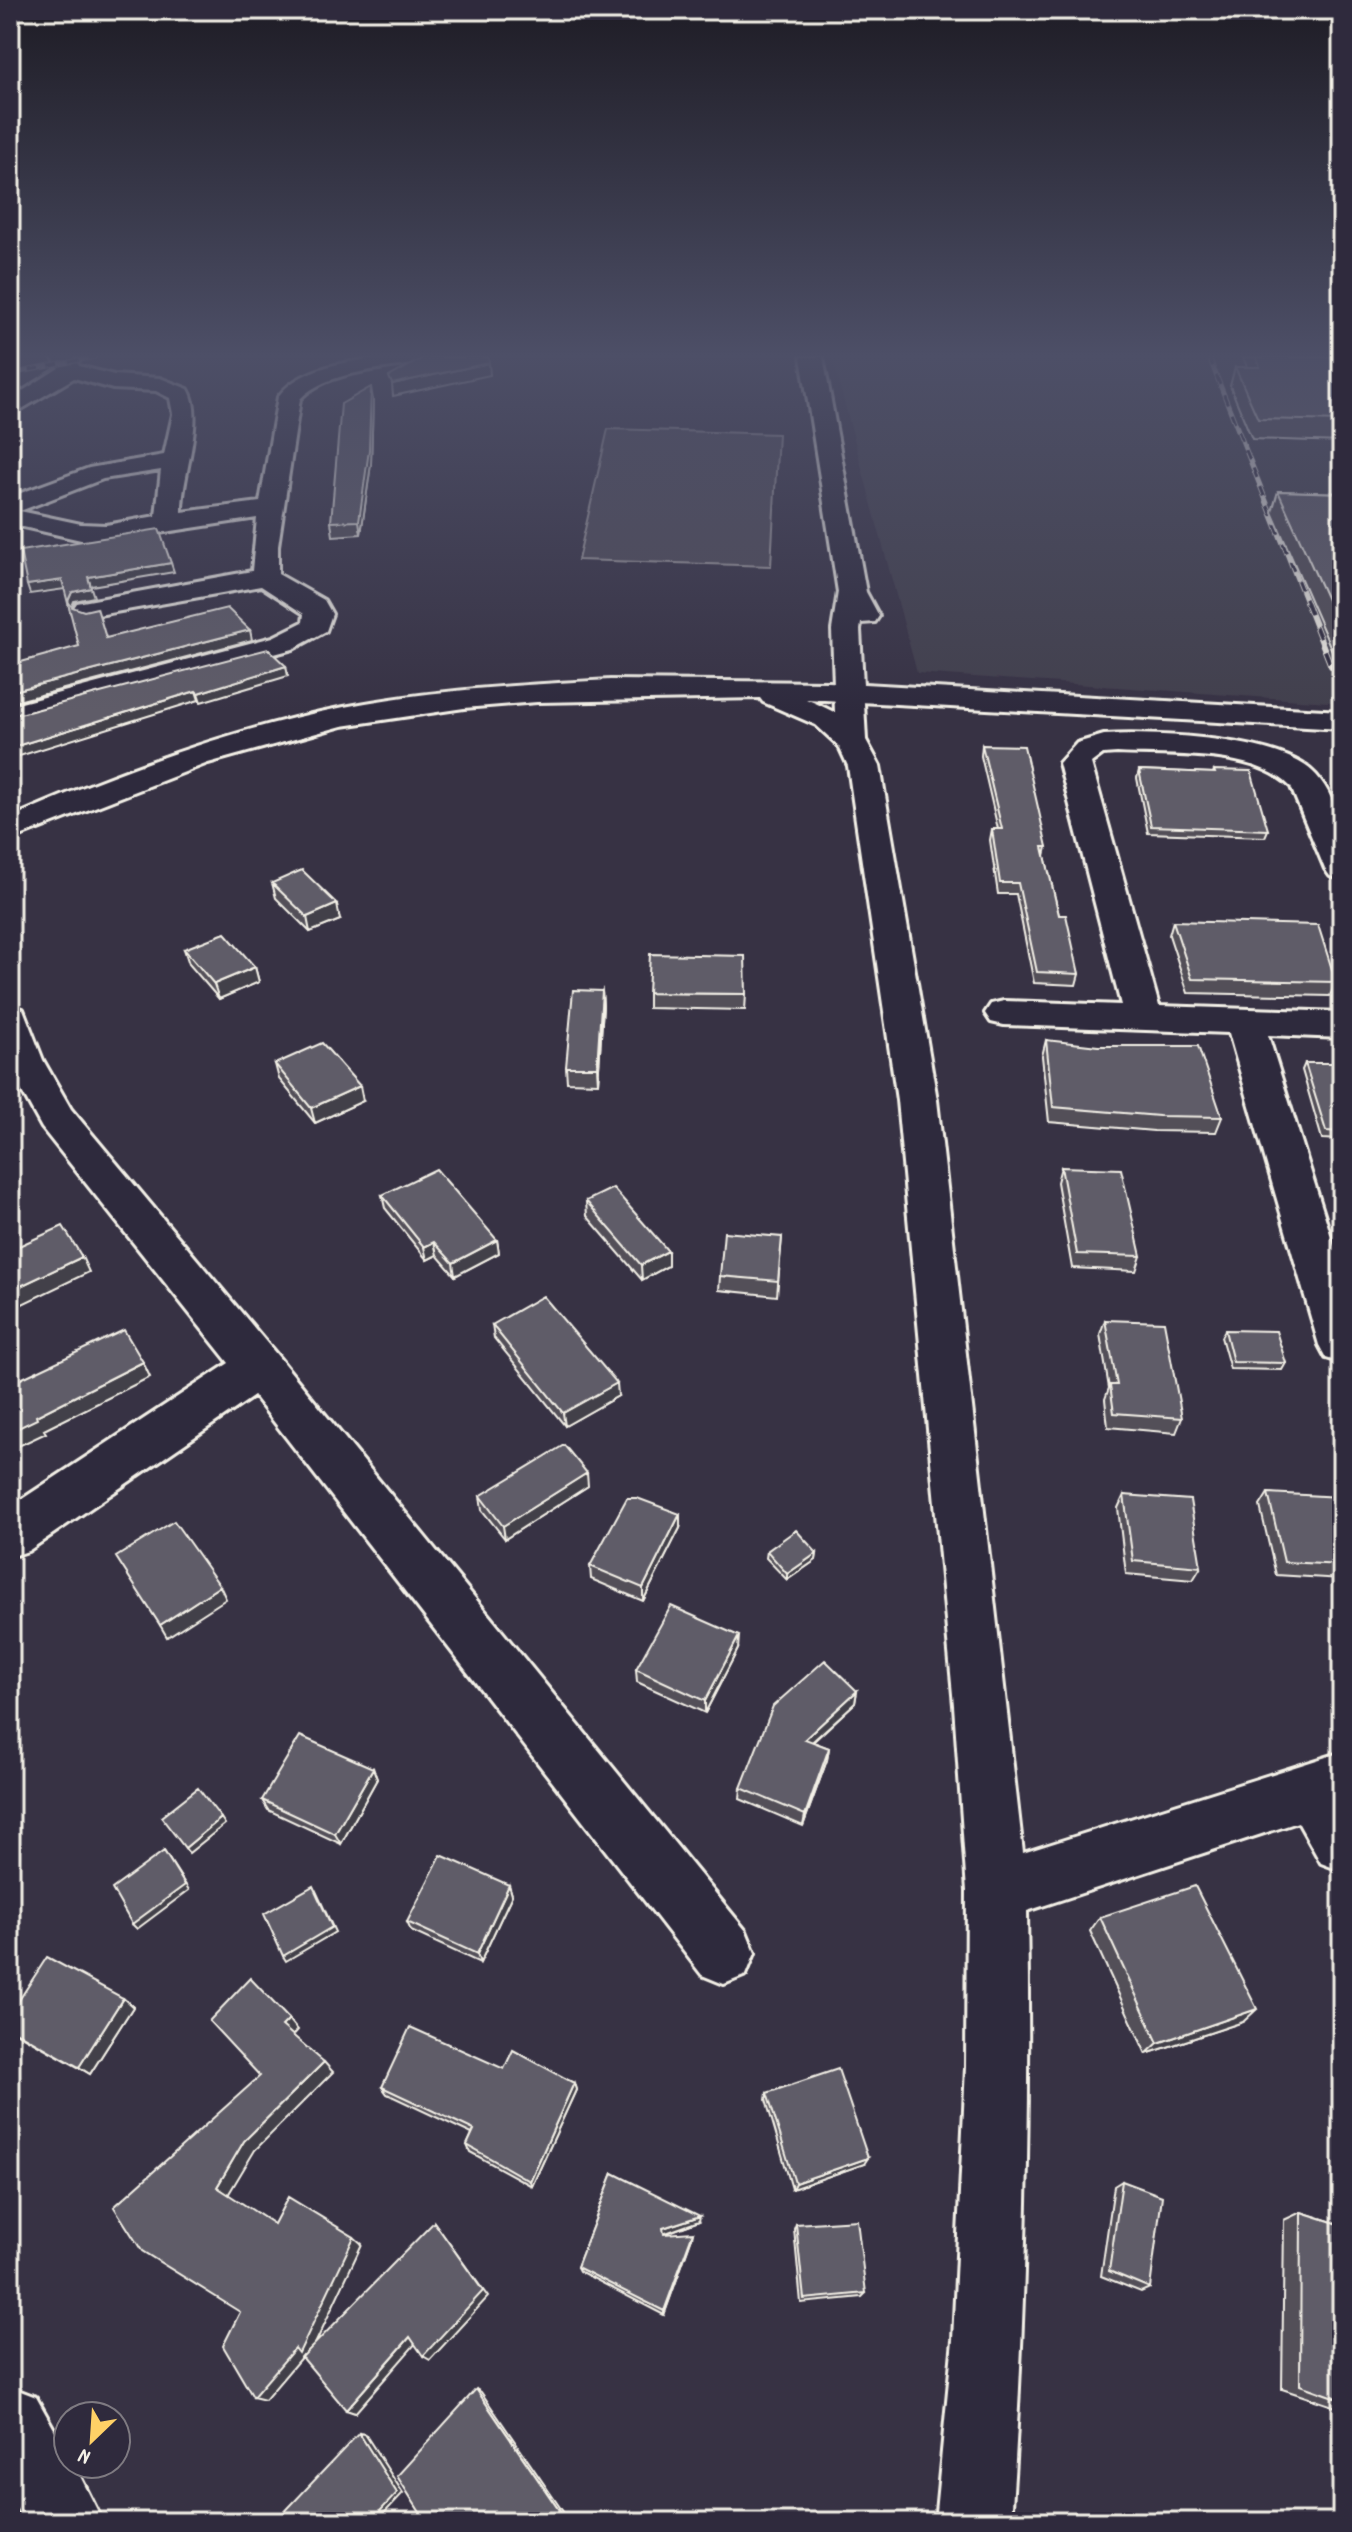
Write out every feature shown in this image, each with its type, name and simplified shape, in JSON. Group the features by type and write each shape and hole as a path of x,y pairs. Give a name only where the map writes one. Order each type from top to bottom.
{"street":[{"path":"10,506 92,475"},
{"path":"169,521 173,475"},
{"path":"265,577 265,546 276,475"},
{"path":"832,475 852,592 865,615 865,676 873,750 858,753"},
{"path":"10,516 67,530 106,533 169,521 273,508"},
{"path":"16,714 283,643 316,625 318,614 314,606 265,577 87,609"},
{"path":"14,819 118,768 218,735 393,694 585,671 663,668 865,676 1342,703"},
{"path":"14,819 215,751 388,709 567,690 662,687 754,689 865,676 1342,720"},
{"path":"754,689 827,719 858,753 917,1100 981,1705 997,1891 998,2067 988,2340 973,2522"},
{"path":"1143,1018 1075,763 1081,754 1100,744 1117,744 1227,752 1282,764 1300,774 1306,783 1342,869"},
{"path":"1004,1013 1342,1025"},
{"path":"10,1018 24,1060 56,1118 260,1367 724,1953"},
{"path":"1245,1022 1342,1345"},
{"path":"10,1535 260,1367"},
{"path":"997,1891 1327,1785 1342,1842"},
{"path":"10,2423 65,2522"}],"shaded area":[{"path":"597,475 776,475 771,566 578,560"},
{"path":"864,475 1342,475 1342,703 917,673"}],"building":[{"path":"335,475 365,475 359,521 331,522"},
{"path":"1278,491 1342,493 1342,633"},
{"path":"159,529 171,563 88,577 91,588 72,592 68,601 72,607 84,611 97,608 106,638 227,608 250,630 10,692 10,665 79,646 62,580 27,585 20,551"},
{"path":"268,649 286,666 10,748 10,715"},
{"path":"982,745 1024,746 1059,915 1066,915 1079,974 1037,972 1018,883 1000,883 992,829 1002,829"},
{"path":"1139,770 1251,771 1268,830 1151,826"},
{"path":"302,870 337,904 307,917 272,883"},
{"path":"1173,921 1318,925 1336,982 1192,979"},
{"path":"225,933 255,967 214,984 184,949"},
{"path":"650,954 745,956 746,994 648,993"},
{"path":"573,990 602,991 597,1067 566,1067"},
{"path":"1046,1040 1098,1046 1198,1046 1222,1117 1159,1116 1053,1107"},
{"path":"322,1043 360,1086 311,1108 275,1064"},
{"path":"1305,1063 1342,1063 1342,1132 1326,1131"},
{"path":"1061,1167 1121,1169 1141,1256 1077,1254"},
{"path":"436,1169 497,1240 453,1263 434,1242 424,1247 382,1195"},
{"path":"613,1188 668,1251 641,1265 586,1201"},
{"path":"63,1226 82,1257 10,1291 10,1250"},
{"path":"724,1232 782,1237 778,1281 720,1276"},
{"path":"543,1296 617,1383 563,1413 492,1325"},
{"path":"1105,1320 1164,1322 1182,1418 1114,1413 1110,1385 1117,1385"},
{"path":"124,1330 143,1362 10,1432 10,1384"},
{"path":"1225,1330 1276,1331 1286,1363 1233,1362"},
{"path":"564,1445 587,1473 503,1526 480,1496"},
{"path":"1268,1493 1340,1497 1342,1565 1284,1562"},
{"path":"1124,1495 1190,1500 1201,1567 1133,1561"},
{"path":"627,1498 637,1498 680,1514 643,1588 590,1566"},
{"path":"174,1521 220,1586 160,1625 116,1557"},
{"path":"796,1530 817,1553 787,1574 767,1551"},
{"path":"671,1606 739,1636 705,1701 636,1669"},
{"path":"825,1660 857,1691 805,1739 829,1748 805,1815 741,1788 773,1706"},
{"path":"300,1736 373,1768 335,1834 262,1800"},
{"path":"198,1788 221,1818 185,1848 161,1817"},
{"path":"164,1851 185,1885 132,1924 112,1889"},
{"path":"441,1855 509,1885 477,1954 407,1922"},
{"path":"313,1886 332,1927 283,1956 264,1914"},
{"path":"1195,1886 1257,2009 1158,2043 1100,1917"},
{"path":"47,1957 123,1998 79,2067 10,2028 10,2014"},
{"path":"250,1978 289,2019 282,2026 324,2062 244,2141 217,2187 274,2224 288,2197 354,2237 299,2353 295,2348 253,2397 223,2346 240,2312 142,2251 114,2207 260,2076 209,2021"},
{"path":"410,2027 504,2069 513,2050 574,2083 530,2181 467,2145 474,2130 382,2087"},
{"path":"838,2069 868,2158 795,2183 767,2093"},
{"path":"613,2173 700,2216 663,2228 664,2234 693,2232 664,2311 577,2267"},
{"path":"1122,2181 1162,2196 1150,2288 1109,2271"},
{"path":"1301,2212 1342,2225 1342,2400 1300,2385"},
{"path":"857,2220 866,2293 804,2299 796,2224"},
{"path":"434,2222 483,2291 423,2356 410,2337 346,2410 302,2357"},
{"path":"476,2389 567,2522 426,2522 397,2476"},
{"path":"359,2433 397,2493 370,2522 275,2522"}],"railway":[{"path":"1256,475 1307,604"},
{"path":"1306,602 1331,666"}]}
